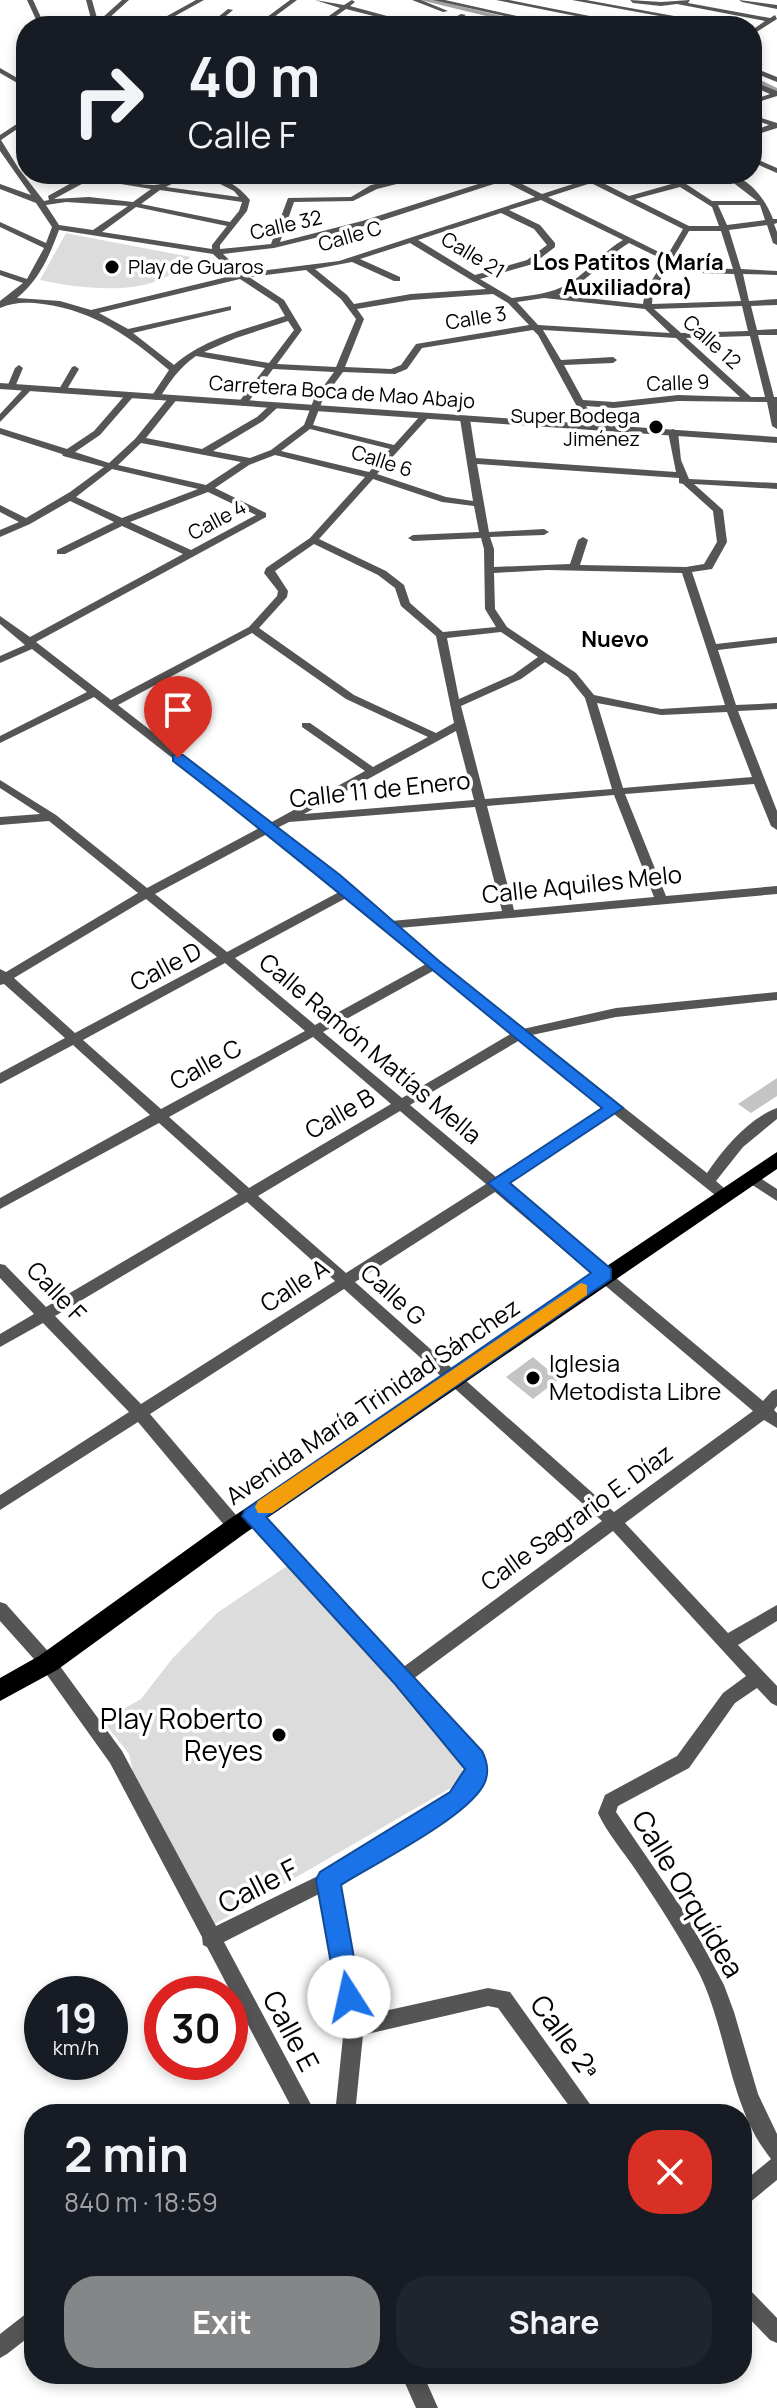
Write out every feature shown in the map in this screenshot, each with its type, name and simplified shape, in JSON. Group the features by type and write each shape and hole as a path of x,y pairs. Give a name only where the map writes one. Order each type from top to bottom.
{"main road":[{"name":"Avenida María Trinidad Sánchez","path":"0,1690 48,1663 244,1522 604,1274 716,1189 751,1177 777,1159"}],"street":[{"path":"107,16 126,0"},
{"path":"171,16 201,0"},
{"path":"273,16 294,0"},
{"path":"318,0 384,16"},
{"path":"332,16 356,0"},
{"path":"415,0 468,16"},
{"path":"478,11 498,0 575,16"},
{"path":"575,0 669,16"},
{"path":"629,0 680,3 761,16"},
{"path":"680,3 692,0"},
{"path":"742,0 777,7"},
{"path":"442,1 505,16"},
{"path":"622,16 629,9"},
{"path":"223,16 230,10"},
{"path":"398,16 406,10"},
{"path":"0,140 6,155 16,163"},
{"path":"6,155 16,154"},
{"path":"763,164 777,160"},
{"path":"763,164 777,171"},
{"path":"0,305 30,283 56,227 32,184"},
{"path":"44,203 76,184"},
{"path":"137,184 246,200"},
{"path":"95,233 166,184"},
{"path":"226,184 237,189 246,200"},
{"path":"274,246 281,233 283,211 291,200 353,199 374,187 387,184"},
{"name":"Calle 32","path":"56,227 216,252 274,246 365,223 476,184"},
{"path":"513,184 666,265 739,273 777,273"},
{"name":"Calle C","path":"94,312 241,276 353,259 582,184"},
{"path":"600,184 687,228 709,230 774,222"},
{"path":"630,198 681,184 711,203 739,273 744,304 774,400 777,426"},
{"path":"739,184 763,203 774,222 777,243"},
{"path":"0,186 44,203 62,199 132,207 233,225"},
{"path":"243,403 298,330 281,302 241,276 216,252 216,245 243,211 246,200"},
{"path":"711,203 763,203"},
{"path":"477,277 530,262 552,245 537,227 500,209"},
{"path":"0,224 49,247"},
{"path":"647,307 649,292 687,228"},
{"name":"Calle 21","path":"410,239 477,277 511,301 542,334 586,414 586,426"},
{"path":"511,301 540,295 578,281 597,259 626,242"},
{"path":"353,259 397,279"},
{"path":"61,552 124,521 208,488 250,461 274,452 308,426 360,319 352,307 309,268"},
{"path":"3,275 30,283"},
{"path":"352,307 411,297 497,291"},
{"path":"540,295 647,307 777,302"},
{"path":"10,300 34,300 94,312 130,331 172,368"},
{"name":"Calle 12","path":"647,307 749,400"},
{"path":"130,331 228,308"},
{"path":"156,397 172,368 195,353 291,317"},
{"name":"Calle 3","path":"195,353 271,366 392,372 404,367 419,346 533,327 678,336 777,332"},
{"path":"559,363 613,360"},
{"path":"6,386 19,368"},
{"path":"62,391 75,369"},
{"path":"766,377 777,376"},
{"name":"Carretera Boca de Mao Abajo","path":"6,386 314,410 777,440"},
{"path":"1,418 29,388"},
{"path":"66,454 97,433 130,395"},
{"path":"0,534 69,497 110,466 142,440 173,398"},
{"name":"Calle 9","path":"580,403 614,405 678,398 774,400"},
{"path":"204,452 260,419 274,406"},
{"path":"109,705 253,629 282,597 283,591 269,573 270,570 313,540 424,417"},
{"path":"465,419 490,570 490,609 503,629 572,675 590,698 618,790 661,899"},
{"path":"308,426 396,448"},
{"name":"Calle 4","path":"0,431 66,454 208,488 263,515 0,660"},
{"path":"490,570 686,570 708,567 722,542 718,510 681,478 675,461 673,432"},
{"path":"142,440 204,452 223,459 250,461"},
{"name":"Calle 6","path":"274,452 361,472 445,500 478,504"},
{"path":"472,461 777,486"},
{"path":"69,497 191,554"},
{"path":"0,508 27,522"},
{"path":"413,538 544,532"},
{"path":"313,540 382,573 400,587 405,604 441,635 455,705 509,915"},
{"path":"574,568 583,540"},
{"path":"686,570 730,707 777,826"},
{"path":"0,619 350,891 434,965 716,1189 731,1148 752,1128 777,1113"},
{"path":"253,629 350,697 436,737"},
{"path":"441,635 503,629"},
{"path":"711,648 777,640"},
{"path":"455,705 517,677 545,657"},
{"path":"0,740 94,693"},
{"path":"590,698 661,712 777,706"},
{"path":"286,819 460,724"},
{"path":"306,725 372,771"},
{"name":"Calle 11 de Enero","path":"2,978 147,893 286,819 758,780"},
{"name":"Calle Ramón Matías Mella","path":"0,783 52,817 228,959 771,1416"},
{"path":"0,821 52,817"},
{"name":"Calle Aquiles Melo","path":"391,925 777,890"},
{"name":"Calle D","path":"0,1079 350,891"},
{"name":"Calle C","path":"0,1204 434,965"},
{"name":"Calle G","path":"2,978 613,1521 777,1698"},
{"name":"Calle B","path":"0,1341 521,1034 569,1019 627,1010 777,996"},
{"name":"Calle A","path":"0,1503 614,1108"},
{"path":"751,1177 777,1196"},
{"name":"Calle F","path":"0,1269 244,1522 403,1677 474,1758 474,1780 458,1800 328,1880 210,1939"},
{"name":"Calle Sagrario E. Díaz","path":"403,1677 613,1521 771,1416 777,1395"},
{"name":"Calle E","path":"0,1609 48,1663 116,1757 210,1939 301,2104"},
{"path":"728,1642 777,1612"},
{"name":"Calle Orquídea","path":"752,2104 717,1992 677,1918 607,1813 611,1801 683,1762 729,1698 757,1678"},
{"path":"328,1880 354,2027 346,2104"},
{"name":"Calle 2ª","path":"354,2027 488,1997 503,1999 580,2104"},
{"name":"Calle Orquídea","path":"752,2104 759,2127 777,2152"},
{"path":"752,2188 777,2167"},
{"path":"752,2307 777,2333"},
{"path":"0,2347 24,2328"},
{"path":"416,2384 427,2408"}],"shaded area":[{"name":"Play de Guaros","path":"66,233 191,257 166,277 137,286 87,287 40,280"},
{"name":"Play Roberto Reyes","path":"287,1566 456,1748 462,1771 456,1785 215,1924 134,1777 129,1754 103,1721 141,1699 172,1659 217,1613"}],"building":[{"path":"777,1078 777,1096 751,1113 738,1104"},
{"name":"Iglesia Metodista Libre","path":"533,1357 559,1379 533,1399 506,1377"}],"waterway":[{"path":"424,0 495,16"},
{"path":"762,84 777,91"}],"slow traffic":[{"path":"265,1507 581,1290"}],"place":[{"name":"Play de Guaros","path":"112,267"},
{"name":"Super Bodega Jiménez","path":"656,427"},
{"name":"Iglesia Metodista Libre","path":"533,1378"},
{"name":"Play Roberto Reyes","path":"279,1735"}],"district":[{"name":"Los Patitos (María Auxiliadora)","path":"628,274"},
{"name":"Nuevo","path":"615,639"}],"route":[{"path":"178,758 334,878 434,965 614,1108 497,1183 604,1274 252,1516 403,1677 474,1758 477,1769 474,1780 458,1800 328,1880 349,1997"}]}
